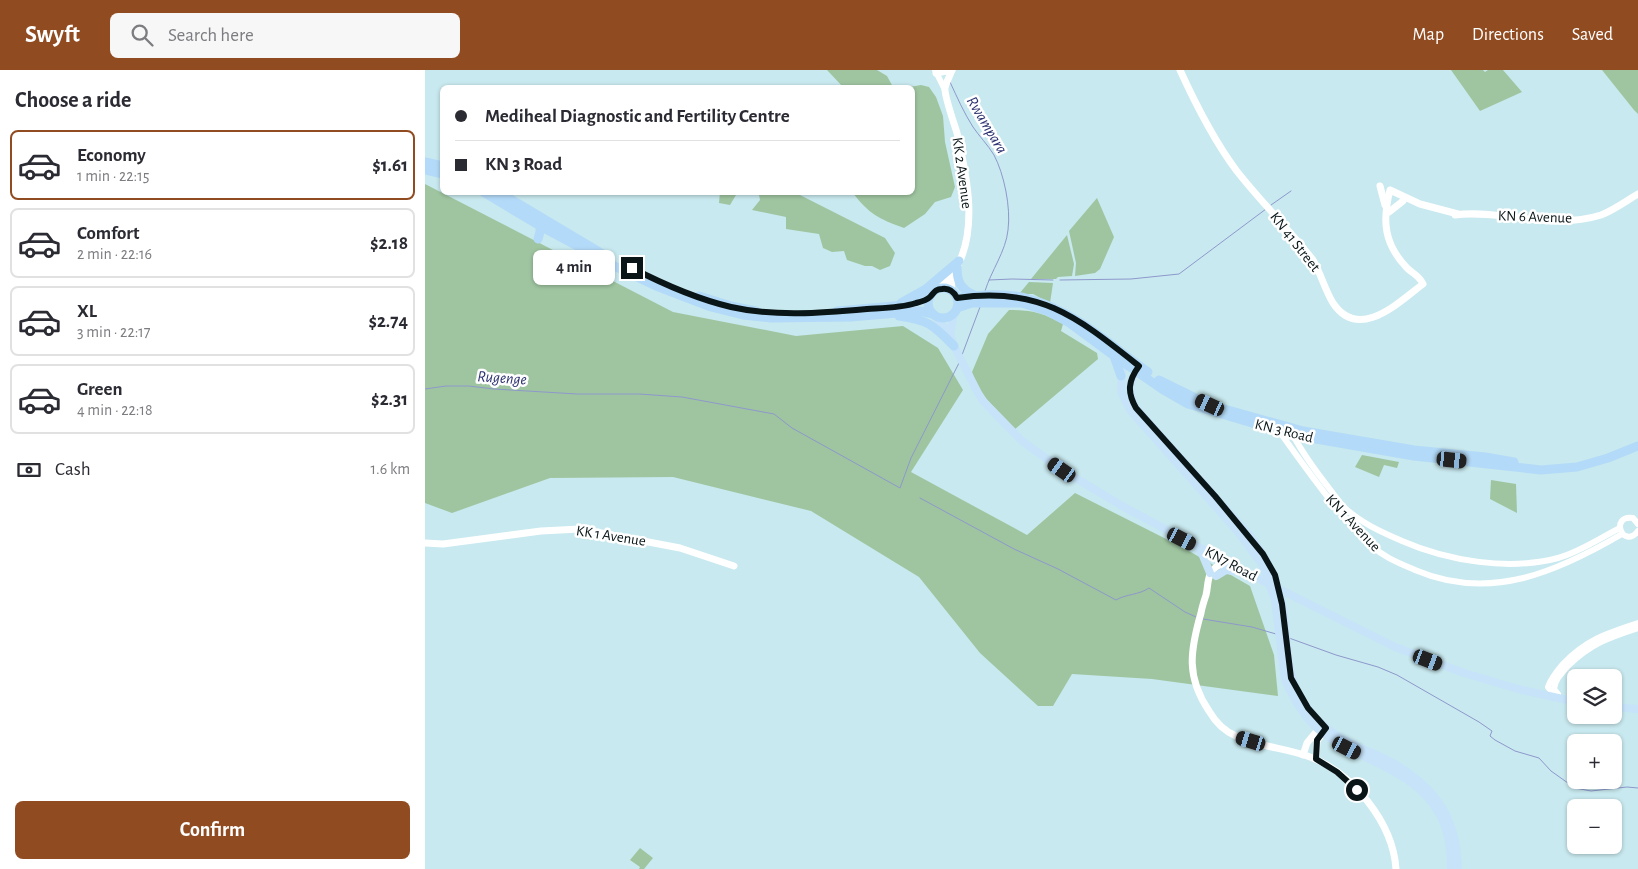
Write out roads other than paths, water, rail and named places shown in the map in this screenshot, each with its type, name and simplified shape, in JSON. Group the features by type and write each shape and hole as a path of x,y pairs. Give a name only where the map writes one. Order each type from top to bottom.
{"highway":[{"path":"425,162 440,165"},
{"path":"425,170 440,173"},
{"path":"488,195 540,226 656,286 711,307 743,315 771,318 807,318 890,311 930,297 939,289 955,302 945,318 920,311 890,311 802,313 757,311 731,306 695,295 646,275 604,254 504,195"},
{"path":"538,239 541,232 540,226"},
{"path":"890,311 927,290 956,268 959,283 966,292 974,296"},
{"name":"KN 3 Road","path":"955,302 974,296 1027,298 1051,306 1079,321 1129,362 1138,373 1188,404 1293,435 1414,456 1541,470 1577,466 1608,458 1638,446"},
{"path":"930,297 928,305 934,315"},
{"name":"KN 3 Road","path":"955,302 1022,303 1047,310 1068,322 1114,356 1129,362"},
{"path":"890,311 923,320 938,330 954,346"},
{"path":"1114,356 1121,376"},
{"name":"KN 3 Road","path":"1138,373 1176,388 1210,405 1303,430 1414,450 1485,457 1530,464 1558,463 1584,460 1638,440"}],"main road":[{"path":"936,71 952,70 945,90"},
{"name":"KN 41 Street","path":"1179,70 1216,142 1237,172 1313,260 1321,273 1332,301 1337,308 1348,316 1365,319 1381,315 1423,284 1420,278 1408,269 1392,249 1388,238 1387,211 1391,193"},
{"name":"KK 2 Avenue","path":"945,90 962,157 967,191 967,234 956,268 955,302"},
{"path":"1380,186 1387,211 1403,201"},
{"name":"KN 6 Avenue","path":"1391,193 1419,208 1448,217 1457,214 1473,213 1483,216 1531,220 1568,220 1600,215 1638,194"},
{"name":"KN 6 Avenue","path":"1391,193 1428,207 1457,214"},
{"name":"KK 2 Avenue","path":"939,289 956,268"},
{"name":"KN7 Road","path":"950,334 955,302"},
{"name":"KN7 Road","path":"934,315 950,334 972,383 983,401 1031,448 1083,483 1226,562 1395,647 1428,660 1511,687 1567,700"},
{"path":"1129,362 1121,376 1121,392 1130,410 1239,532 1271,574"},
{"path":"1138,373 1129,390 1136,408 1251,537 1263,554 1279,602 1285,680 1302,712 1347,748 1403,776 1431,800 1446,828 1451,869"},
{"name":"KK 1 Avenue","path":"425,543 443,544 541,531 579,529 680,548 734,566"},
{"path":"1196,546 1213,575"},
{"path":"1226,562 1217,566 1206,594 1196,629 1192,651 1194,678 1199,697 1215,721 1225,730 1251,741 1316,759 1349,782 1374,810 1390,837 1397,869"},
{"path":"1213,575 1226,570 1249,574"},
{"path":"1622,708 1638,709"},
{"path":"1303,754 1307,744 1322,728"},
{"path":"1316,759 1317,740 1322,728"},
{"path":"1322,728 1400,768 1419,781 1434,795 1443,807 1455,838 1458,869"}],"street":[{"path":"936,71 945,90"},
{"name":"KN 1 Avenue","path":"1279,431 1340,512 1371,545 1391,560 1434,577 1480,584 1520,580 1573,560 1621,531"},
{"name":"KN 1 Avenue","path":"1293,435 1309,463 1344,508 1381,532 1434,554 1468,560 1518,563 1535,562 1570,554 1621,531"},
{"path":"1638,523 1633,518 1627,518 1622,522 1621,531 1631,537 1638,531"},
{"path":"1559,699 1548,687 1551,679 1577,650 1604,634 1638,622"},
{"path":"1559,699 1554,689 1556,681 1576,658 1601,641 1638,628"}],"waterway":[{"name":"Rwampara","path":"950,82 970,122 994,155 1006,191 1009,221 1007,238 985,291"},
{"path":"1271,205 1291,191"},
{"path":"1060,280 1131,279 1179,274 1266,209"},
{"path":"989,280 1053,280"},
{"path":"962,355 980,307"},
{"name":"Rugenge","path":"425,389 446,386 469,386 577,394 639,394 682,397 774,414 792,428 900,488 911,458 959,363"},
{"path":"920,498 1014,549 1058,569 1116,600 1149,588 1185,612 1196,617"},
{"path":"1203,619 1252,627 1276,634"},
{"path":"1289,638 1397,675 1479,722 1492,731 1490,736 1495,740 1515,751 1539,758 1551,771 1575,788 1591,791 1627,787 1638,788"}]}
